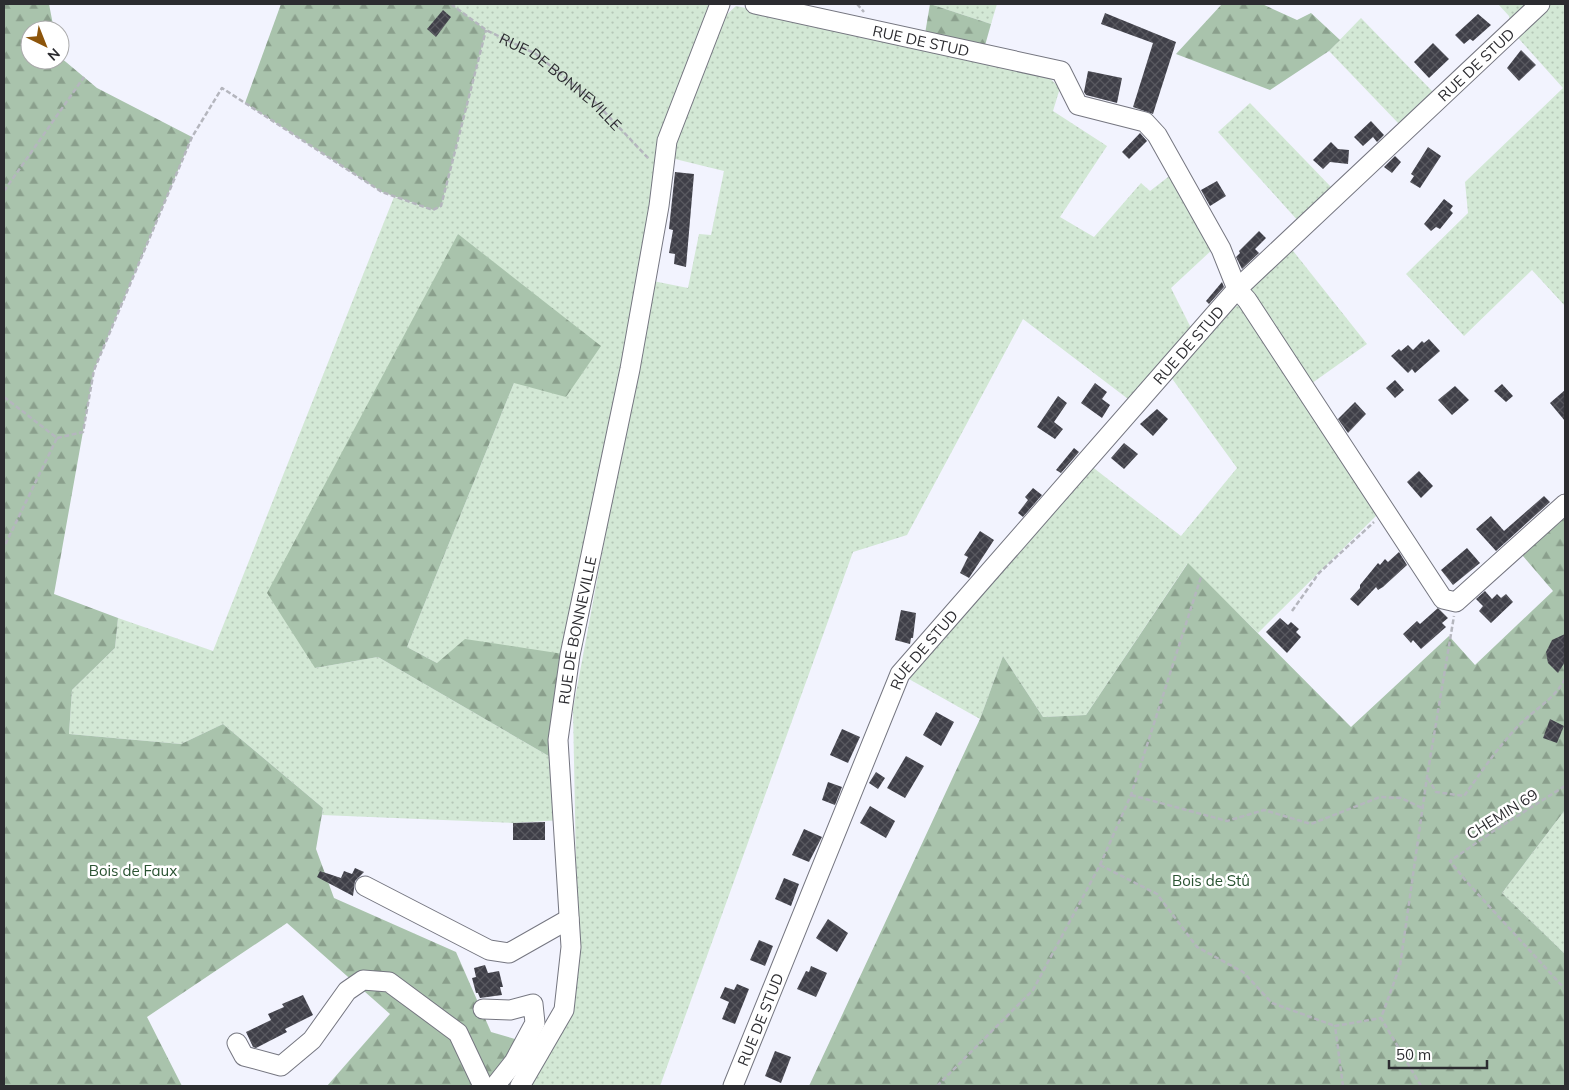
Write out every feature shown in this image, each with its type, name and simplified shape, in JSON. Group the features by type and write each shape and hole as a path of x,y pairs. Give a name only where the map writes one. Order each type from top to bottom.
{"street":[{"name":"RUE DE BONNEVILLE","path":"520,1086 564,1010 571,947 558,740 570,655 630,369 659,206 667,141 720,4"},
{"name":"RUE DE STUD","path":"755,4 1061,71 1078,105 1145,122 1157,135 1221,249 1237,289 1247,300 1443,599 1456,602"},
{"name":"RUE DE STUD","path":"733,1086 900,674 1237,289 1540,4"},
{"path":"1456,602 1565,504"},
{"path":"365,886 489,950 508,953 569,919"},
{"path":"237,1043 244,1056 281,1066 312,1040 347,991 363,980 389,982 458,1033 483,1086"},
{"path":"483,1009 510,1010 532,1004 535,1022 514,1062 495,1086"}],"path":[{"name":"RUE DE BONNEVILLE","path":"451,4 486,30 536,54 596,103 641,152 663,169"},
{"path":"57,438 83,432 94,370 192,137 222,88 382,192 433,210 441,206 486,30"},
{"path":"4,191 84,77"},
{"path":"4,397 57,438"},
{"path":"4,547 57,438"},
{"path":"1292,611 1319,572 1385,512"},
{"path":"938,1086 1034,990 1100,865 1131,795 1201,576"},
{"path":"1381,1018 1400,966 1424,809 1427,777 1456,602"},
{"path":"1427,777 1436,792 1464,796 1488,762 1516,729 1558,691 1565,679"},
{"name":"CHEMIN 69","path":"1565,786 1450,861 1565,989"},
{"path":"1131,795 1227,821 1264,810 1311,824 1380,797 1401,798 1424,809"},
{"path":"1100,865 1157,894 1197,947 1243,972 1272,1003 1335,1026 1381,1018"},
{"path":"1381,1018 1421,1086"},
{"path":"1335,1026 1343,1086"}],"green space":[{"name":"Bois de Faux","path":"4,4 49,4 52,20 20,20 20,70 70,70 70,65 97,88 192,137 94,370 54,594 118,618 115,648 72,690 69,734 181,744 223,724 323,808 316,849 334,898 456,952 491,1032 539,1046 518,1086 327,1086 390,1014 287,923 147,1017 182,1086 4,1086"},
{"path":"281,4 451,4 486,30 441,206 433,210 382,192 245,103"},
{"path":"451,4 712,4 653,199 570,655 437,663 407,647 514,383 458,234 315,668 378,657 559,762 563,820 513,823 322,815 323,808 223,724 181,744 69,734 72,690 115,648 118,618 213,651 394,197 433,210 486,30"},
{"path":"930,4 997,4 991,24"},
{"path":"930,4 991,24 984,49 925,34"},
{"path":"1222,4 1262,4 1297,20 1311,13 1340,40 1329,51 1270,90 1176,54"},
{"path":"1498,4 1565,4 1565,306 1532,270 1464,336 1406,274 1468,213 1465,182 1563,88 1511,30 1509,16"},
{"path":"736,6 978,55 1044,73 1060,88 1053,111 1107,146 1060,217 1094,237 1141,183 1150,191 1172,174 1214,248 1171,288 1193,332 1132,402 1023,319 907,535 853,552 660,1086 528,1086 565,1025 578,968 573,709 653,281 688,288 699,234 711,235 724,171 671,158 724,17"},
{"path":"1361,18 1434,93 1399,124 1329,51"},
{"path":"1250,103 1332,188 1299,222 1218,132"},
{"path":"458,234 601,346 566,397 514,383 407,647 437,663 465,639 570,655 559,762 378,657 315,668 267,593"},
{"path":"1290,247 1367,344 1308,386 1245,293"},
{"path":"1238,305 1250,310 1380,512 1258,633 1187,564 1086,715 1043,717 1003,656 980,719 900,674 1086,462 1181,536 1237,468 1168,373 1221,316"},
{"name":"Bois de Stû","path":"1565,504 1565,810 1502,893 1565,954 1565,1086 809,1086 980,719 1003,656 1043,717 1086,715 1188,563 1351,727 1449,636 1475,665 1553,591 1516,548"},
{"path":"1565,810 1565,954 1502,893"}],"building":[{"path":"443,10 451,17 436,37 427,29"},
{"path":"1105,13 1176,42 1153,114 1133,107 1153,43 1101,24"},
{"path":"1478,14 1491,25 1473,41 1470,39 1464,44 1455,35"},
{"path":"1433,43 1449,59 1429,78 1414,62"},
{"path":"1521,50 1536,65 1519,81 1507,68"},
{"path":"1088,71 1122,78 1117,103 1086,95 1084,92"},
{"path":"1371,121 1384,135 1377,142 1373,137 1363,146 1354,137"},
{"path":"1140,133 1147,141 1129,159 1122,152"},
{"path":"1331,142 1338,149 1349,150 1348,164 1330,162 1323,169 1313,160"},
{"path":"1428,147 1441,156 1420,188 1410,182 1414,176 1411,174"},
{"path":"1395,156 1401,162 1392,173 1384,167"},
{"path":"675,172 694,174 686,267 674,264 675,254 669,253 673,230 669,229"},
{"path":"1217,181 1226,196 1210,206 1201,190"},
{"path":"1444,199 1453,206 1450,210 1453,213 1440,229 1436,227 1431,231 1424,224"},
{"path":"1259,231 1266,238 1255,249 1259,253 1242,269 1236,257 1240,253 1239,251"},
{"path":"1222,282 1224,287 1209,304 1206,301"},
{"path":"1429,339 1440,351 1415,373 1412,369 1408,373 1391,356 1399,349 1401,351 1408,345 1413,350 1422,341 1424,343"},
{"path":"1395,380 1404,390 1395,398 1386,388"},
{"path":"1095,383 1107,392 1102,399 1110,405 1102,418 1081,403"},
{"path":"1502,384 1513,396 1506,402 1494,391"},
{"path":"1455,386 1469,400 1452,415 1438,400"},
{"path":"1565,390 1565,421 1550,403"},
{"path":"1058,396 1067,403 1054,422 1063,429 1055,439 1037,427"},
{"path":"1355,402 1366,414 1348,433 1338,419"},
{"path":"1157,409 1168,419 1153,436 1140,424"},
{"path":"1124,443 1138,454 1124,469 1111,458"},
{"path":"1074,448 1079,452 1061,473 1056,470"},
{"path":"1419,471 1433,486 1421,498 1407,482"},
{"path":"1033,488 1042,495 1023,517 1018,513 1028,500 1025,497"},
{"path":"1544,496 1550,502 1496,551 1476,529 1491,516 1504,531"},
{"path":"980,531 994,540 969,578 960,573 968,557 964,555"},
{"path":"1467,548 1480,563 1453,585 1441,570"},
{"path":"1399,552 1407,565 1383,587 1378,590 1376,587 1358,606 1350,599 1378,563 1380,565 1385,559 1388,562"},
{"path":"1485,591 1492,599 1497,594 1501,598 1506,594 1513,602 1491,623 1479,611 1483,606 1476,599"},
{"path":"1438,608 1448,618 1442,623 1446,627 1421,649 1413,640 1411,643 1403,634 1417,621 1420,624"},
{"path":"901,610 916,613 913,638 911,638 910,644 895,640"},
{"path":"1280,618 1288,625 1291,622 1299,629 1296,632 1301,637 1287,653 1266,632"},
{"path":"1565,634 1565,662 1558,673 1548,663 1546,652 1552,640"},
{"path":"936,712 954,722 941,746 923,735"},
{"path":"1550,719 1564,726 1557,743 1543,738"},
{"path":"842,729 860,737 848,763 830,755"},
{"path":"906,756 924,766 905,798 887,788"},
{"path":"876,772 885,778 878,789 869,783"},
{"path":"828,782 842,787 835,805 822,800"},
{"path":"870,806 895,821 886,838 860,823"},
{"path":"545,822 545,840 513,840 513,823"},
{"path":"804,829 822,837 809,862 792,855"},
{"path":"355,868 364,872 355,881 353,896 317,877 320,871 341,878 344,871 352,874"},
{"path":"784,878 799,884 791,906 775,899"},
{"path":"828,919 848,933 837,952 816,938"},
{"path":"759,940 773,946 765,966 750,960"},
{"path":"485,965 488,973 499,971 503,987 500,987 502,995 480,998 478,993 476,993 472,978 476,977 474,968"},
{"path":"811,966 827,973 816,997 797,989 806,971 809,972"},
{"path":"737,984 749,989 735,1024 722,1019 729,1002 720,998 725,987 734,990"},
{"path":"303,995 313,1015 285,1029 287,1032 256,1048 253,1047 246,1032 271,1020 268,1014 284,1007 282,1004"},
{"path":"775,1051 791,1057 781,1083 765,1076"}]}
